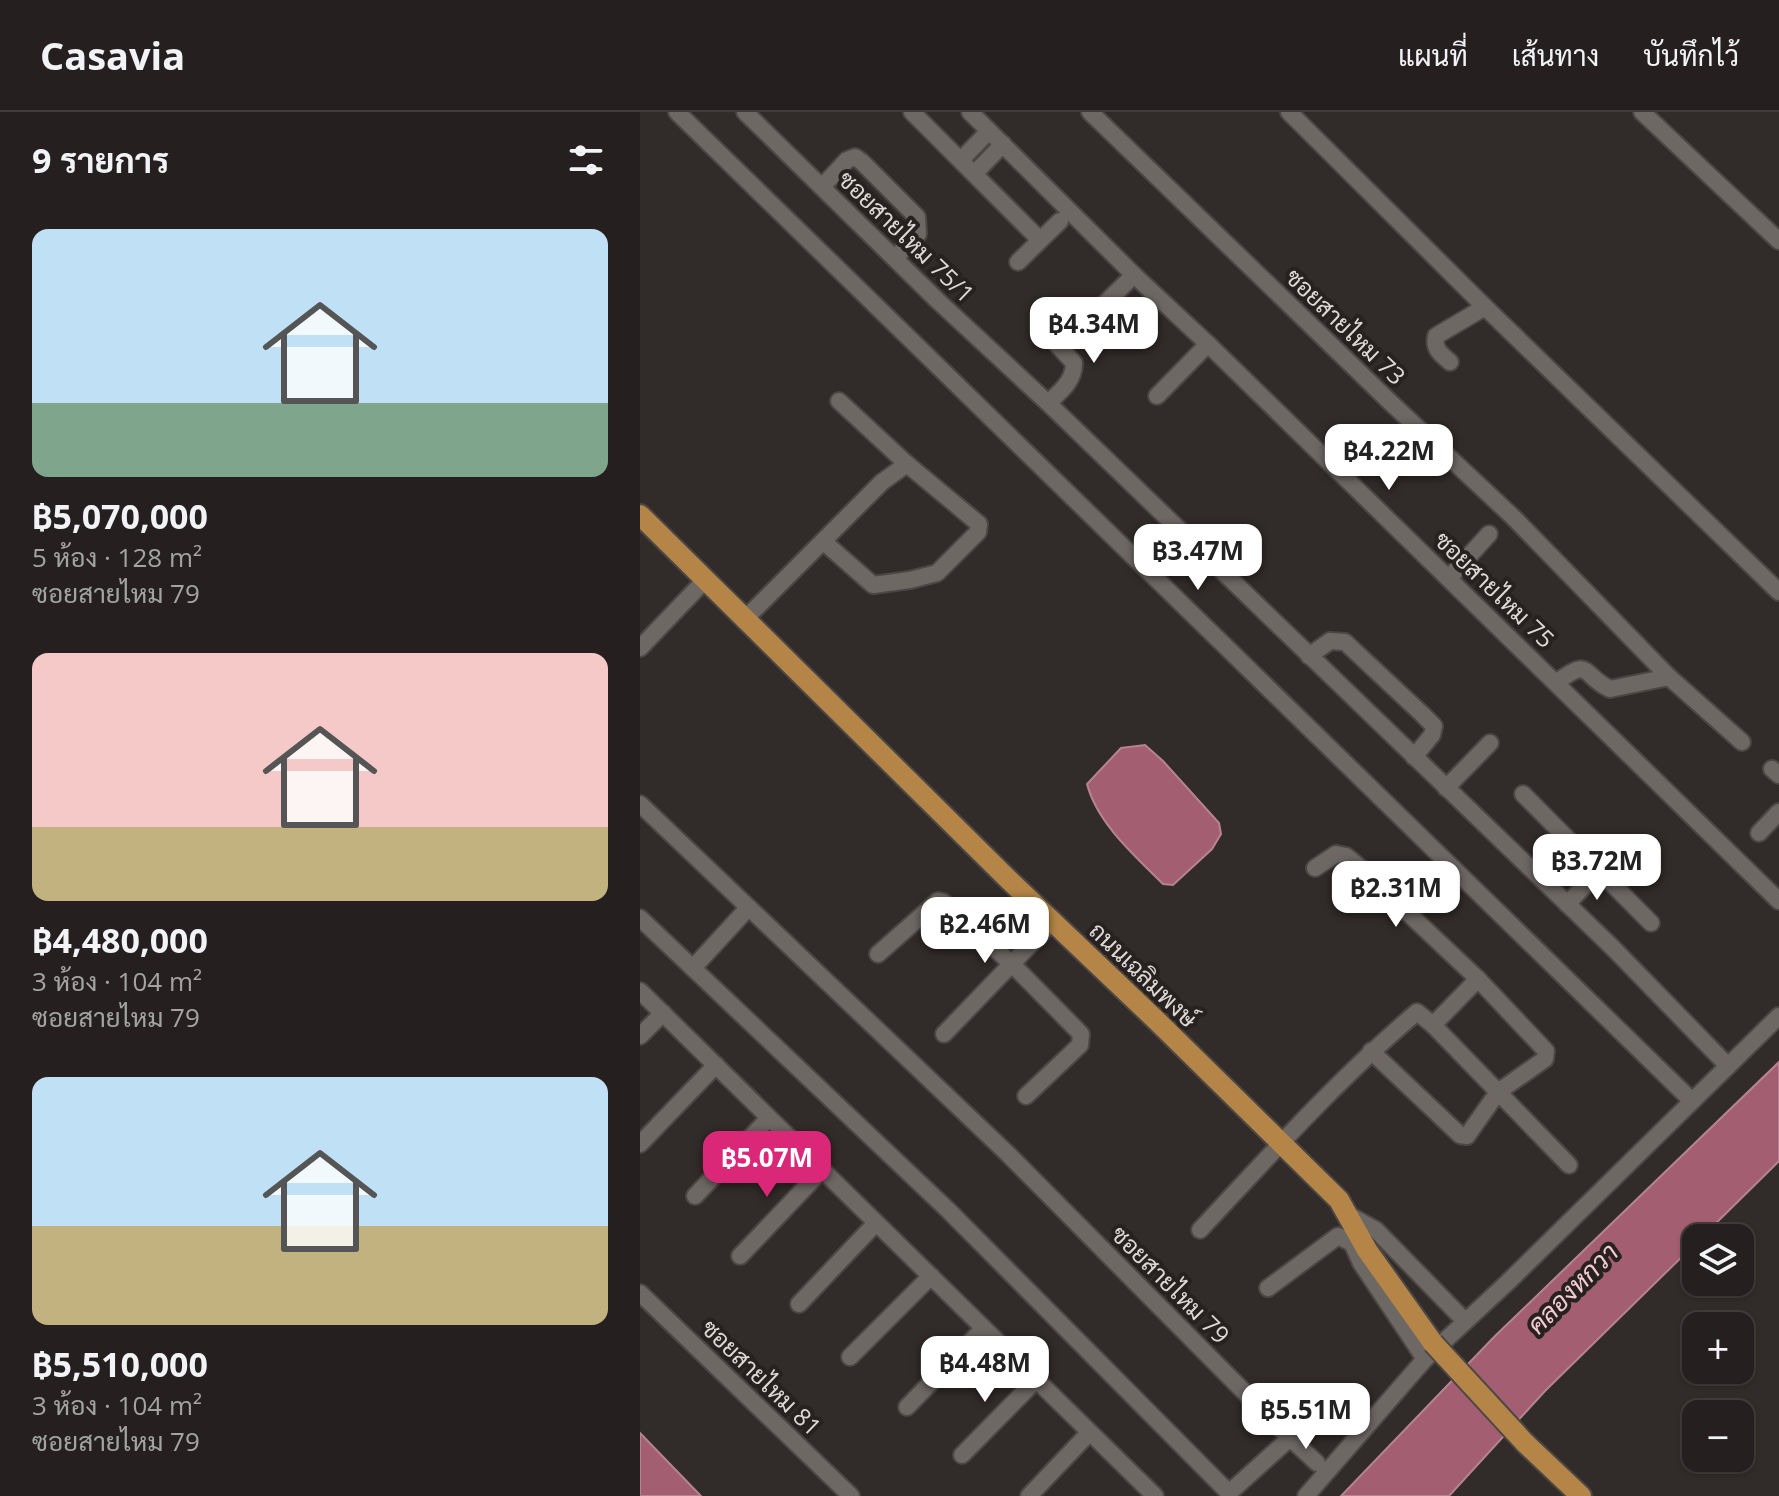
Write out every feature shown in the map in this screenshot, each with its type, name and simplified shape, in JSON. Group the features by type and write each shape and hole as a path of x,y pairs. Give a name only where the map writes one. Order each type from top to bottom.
{"main road":[{"name":"ถนนเฉลิมพงษ์","path":"640,515 1343,1207 1429,1351 1581,1496"}],"street":[{"path":"677,112 1692,1101"},
{"name":"ซอยสายไหม 75/1","path":"745,112 1567,904 1728,1066"},
{"path":"912,112 1039,239"},
{"name":"ซอยสายไหม 75","path":"970,112 1779,901"},
{"name":"ซอยสายไหม 73","path":"1090,112 1513,517 1669,677 1742,742"},
{"path":"1289,112 1779,592"},
{"path":"1642,112 1779,241"},
{"path":"961,160 989,131"},
{"path":"975,173 1003,144"},
{"path":"822,187 847,160 855,157 862,162 917,217 918,234 895,258"},
{"path":"1018,262 1060,221"},
{"path":"1084,324 1134,275"},
{"path":"1450,362 1437,350 1434,344 1436,336 1485,307"},
{"path":"1042,328 1074,363 1070,381 1048,403"},
{"path":"1157,396 1208,344"},
{"path":"824,542 873,585 937,573 978,532 979,524 907,464 839,401"},
{"path":"745,619 882,482 907,464"},
{"path":"1449,578 1489,534"},
{"path":"640,648 705,580"},
{"path":"1309,656 1330,641 1345,642 1422,714 1434,726 1432,735 1414,757"},
{"path":"1556,683 1580,668 1588,670 1610,689 1669,677"},
{"path":"1446,788 1490,743"},
{"path":"1523,794 1651,923"},
{"name":"ซอยสายไหม 79","path":"640,805 1009,1155 1317,1463"},
{"path":"1759,833 1779,812"},
{"path":"1315,868 1336,854 1346,856 1478,979 1546,1051 1545,1059 1498,1092 1467,1136 1460,1135 1371,1051"},
{"path":"1567,904 1598,872"},
{"path":"878,954 938,901 943,902 1013,965 1081,1034 1082,1040 1026,1096"},
{"path":"693,968 748,908"},
{"path":"640,918 948,1210 1231,1495 1290,1438"},
{"path":"944,1034 1053,921"},
{"path":"1433,1025 1478,979"},
{"path":"640,991 1036,1380 1145,1492"},
{"path":"1200,1230 1371,1051 1417,1012 1569,1165"},
{"path":"640,1036 663,1013"},
{"path":"1306,1496 1429,1351 1508,1282 1779,1016"},
{"path":"640,1144 716,1065"},
{"path":"695,1196 769,1118"},
{"path":"740,1256 822,1170"},
{"path":"1429,1351 1361,1263 1337,1217 1343,1207 1376,1230 1464,1320"},
{"path":"799,1304 876,1223"},
{"path":"1268,1288 1338,1236 1352,1243"},
{"path":"850,1357 931,1276"},
{"name":"ซอยสายไหม 81","path":"640,1293 851,1496"},
{"path":"907,1407 983,1329"},
{"path":"962,1455 1036,1380"},
{"path":"1029,1496 1089,1433"}],"water":[{"path":"1145,745 1219,823 1221,834 1212,849 1173,885 1163,884 1118,838 1099,812 1087,784 1121,748"},
{"name":"คลองหกวา","path":"1779,1062 1779,1161 1715,1224 1682,1224 1682,1257 1545,1391 1449,1496 1341,1496 1494,1337"},
{"path":"640,1433 701,1496 640,1496"}]}
